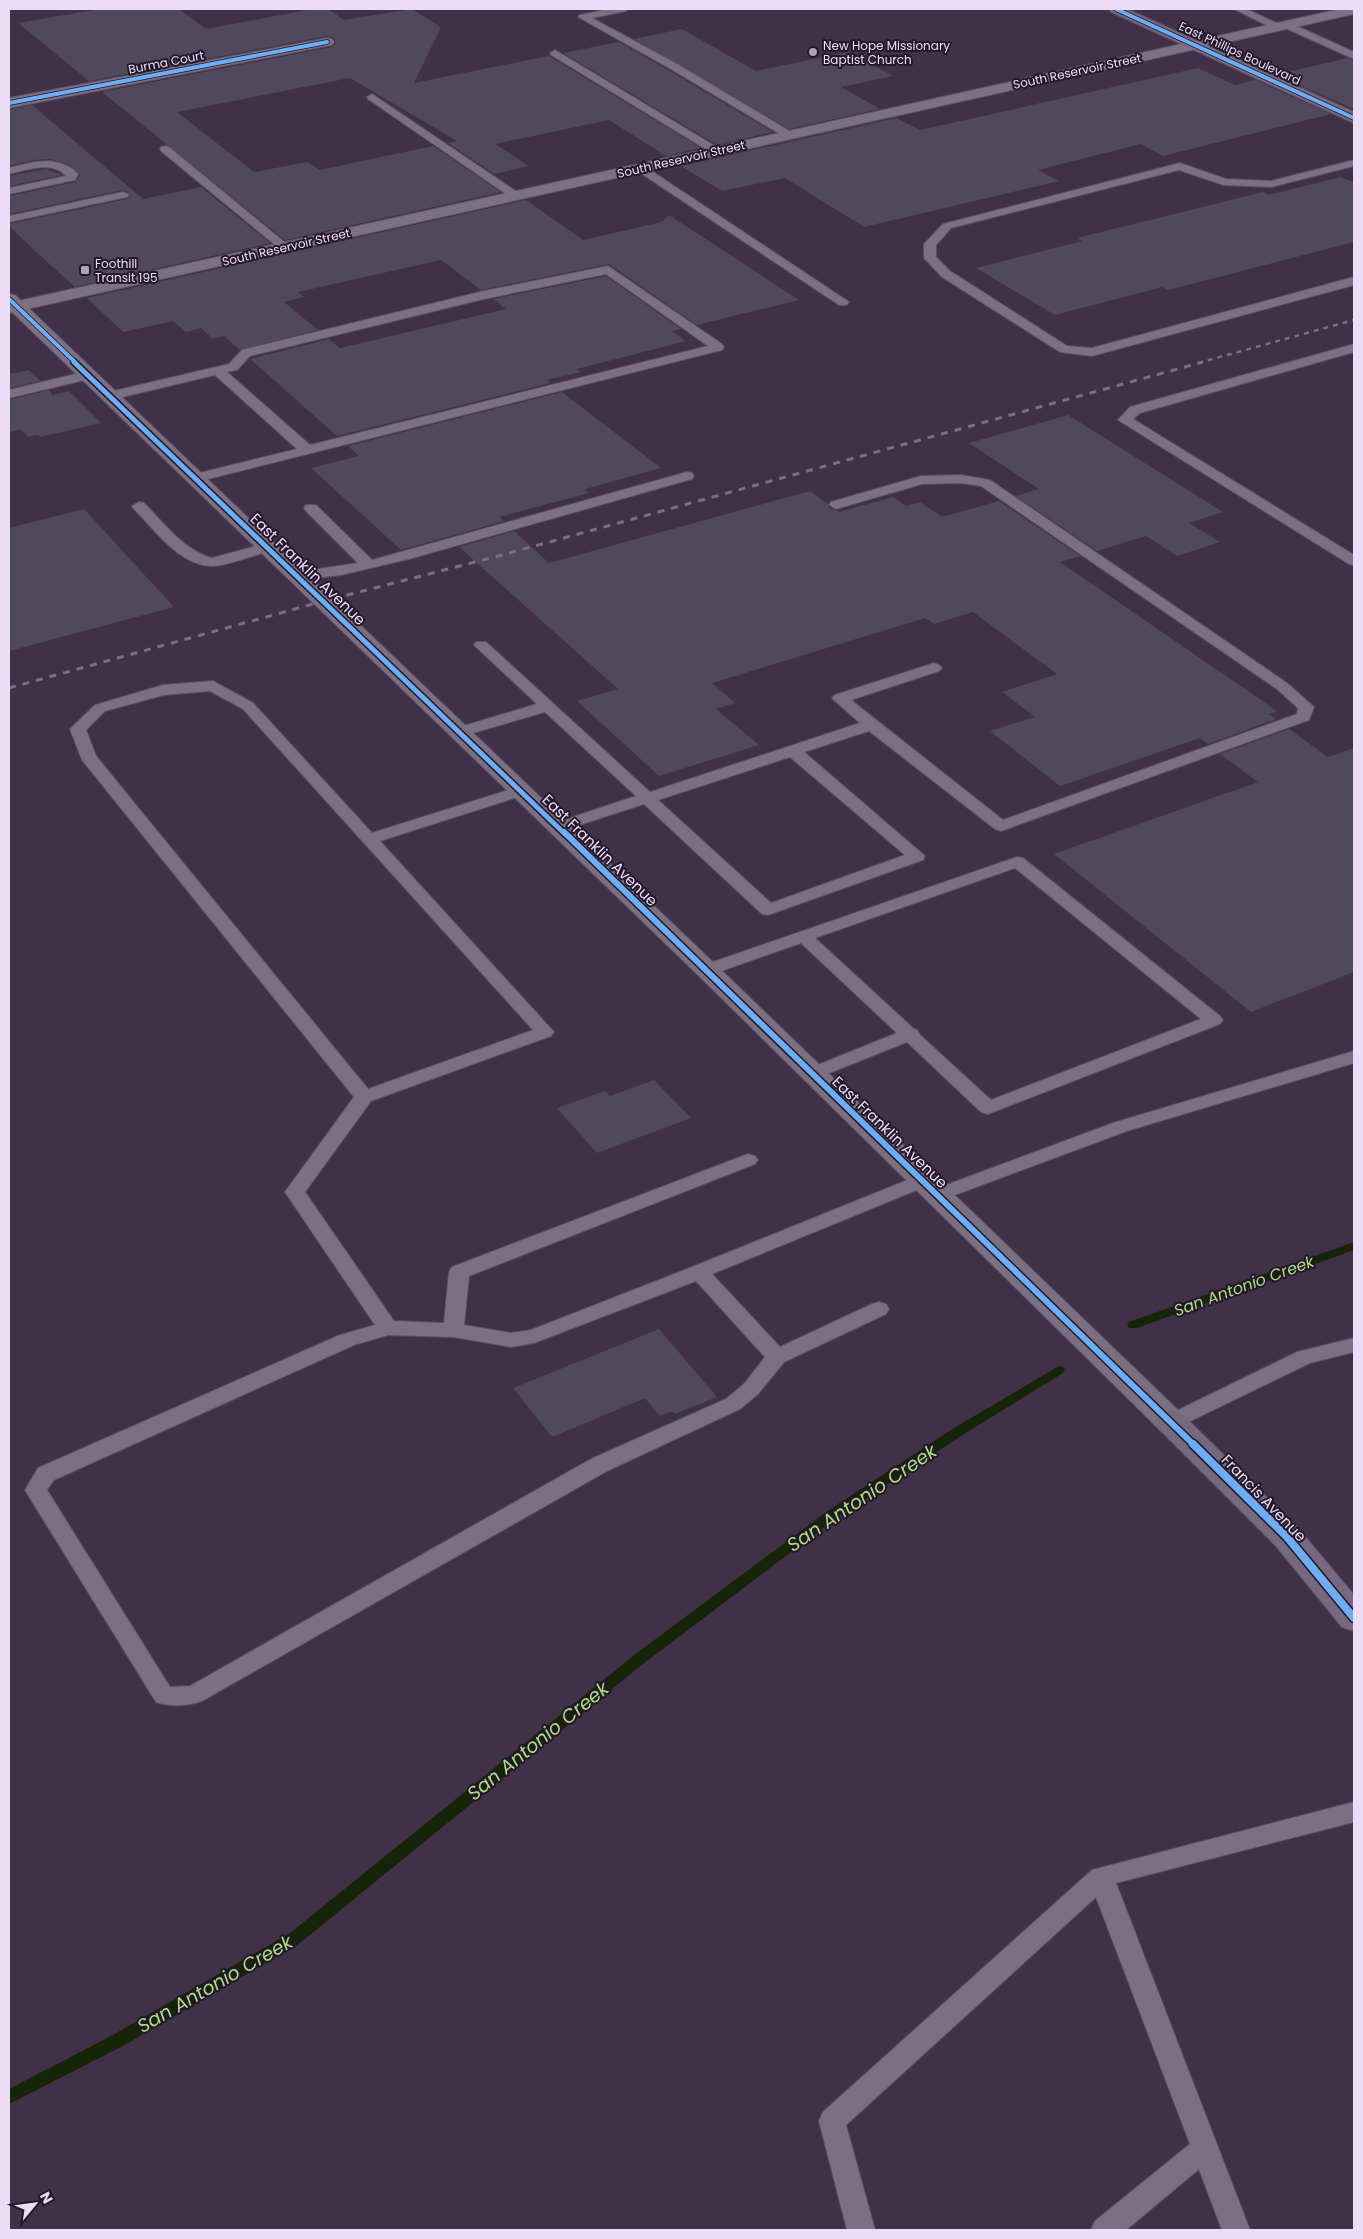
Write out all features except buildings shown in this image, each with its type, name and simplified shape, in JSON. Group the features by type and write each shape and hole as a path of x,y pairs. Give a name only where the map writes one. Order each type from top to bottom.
{"main road":[{"name":"South Reservoir Street","path":"11,305 284,247 1354,10"}],"street":[{"name":"East Phillips Boulevard","path":"1116,9 1354,118"},
{"name":"Burma Court","path":"9,103 327,42"},
{"name":"East Franklin Avenue","path":"11,305 88,375 298,576 707,970 811,1074 1171,1422"},
{"name":"Francis Avenue","path":"1171,1422 1287,1536 1354,1618"}],"lane":[{"path":"623,9 583,17 672,66 789,135"},
{"path":"1239,9 1354,56"},
{"path":"554,53 716,151"},
{"path":"372,97 516,196"},
{"path":"165,149 284,247"},
{"path":"9,171 47,163 58,164 72,174 71,178 9,191"},
{"path":"1354,163 1271,184 1224,182 1180,166 946,226 930,244 930,258 946,274 1064,349 1092,352 1354,281"},
{"path":"640,168 843,302"},
{"path":"9,219 123,195"},
{"path":"110,396 233,367 246,353 475,297 608,270 718,347 196,478"},
{"path":"1354,348 1134,410 1125,420 1354,561"},
{"path":"218,371 308,451"},
{"path":"9,394 88,375"},
{"path":"298,576 341,571 418,552 687,476"},
{"path":"836,505 921,480 961,479 985,483 1282,686 1306,707 1304,717 1001,826 871,725 840,698 934,668"},
{"path":"139,506 189,555 203,561 212,562 267,547"},
{"path":"311,508 368,564"},
{"path":"481,645 648,796 768,910 917,856 792,750"},
{"path":"364,1098 88,757 78,729 100,708 163,690 213,686 248,706 545,1032 364,1098 295,1192 388,1328"},
{"path":"459,732 548,706"},
{"path":"558,827 648,796 871,725"},
{"path":"369,840 521,791"},
{"path":"707,970 803,936 1017,862 1214,1020 988,1108 911,1034 803,936"},
{"path":"811,1074 911,1034"},
{"path":"879,1309 777,1358 751,1389 733,1404 600,1466 194,1695 164,1696 36,1490 46,1474 346,1340 388,1328 453,1330 511,1340 534,1336 699,1272 929,1188 1120,1127 1354,1057"},
{"path":"453,1330 459,1272 748,1160"},
{"path":"699,1272 777,1358"},
{"path":"1171,1422 1304,1357 1354,1345"},
{"path":"862,2230 832,2121 1101,1877 1354,1812"},
{"path":"1101,1877 1236,2230"},
{"path":"1105,2230 1204,2149"}],"waterway":[{"name":"San Antonio Creek","path":"1133,1325 1354,1246"},
{"name":"San Antonio Creek","path":"9,2097 117,2041 295,1938 638,1660 831,1515 959,1431 1059,1370"}],"railway":[{"path":"1198,363 1354,320"},
{"path":"9,688 324,601 495,557 1203,362"}],"cycle path":[{"path":"1116,9 1354,118"},
{"path":"9,103 327,42"},
{"path":"9,299 707,970 1171,1422 1287,1537 1354,1618"}],"place":[{"name":"New Hope Missionary Baptist Church","path":"813,52"},
{"name":"Foothill Transit 195","path":"85,270"}]}
